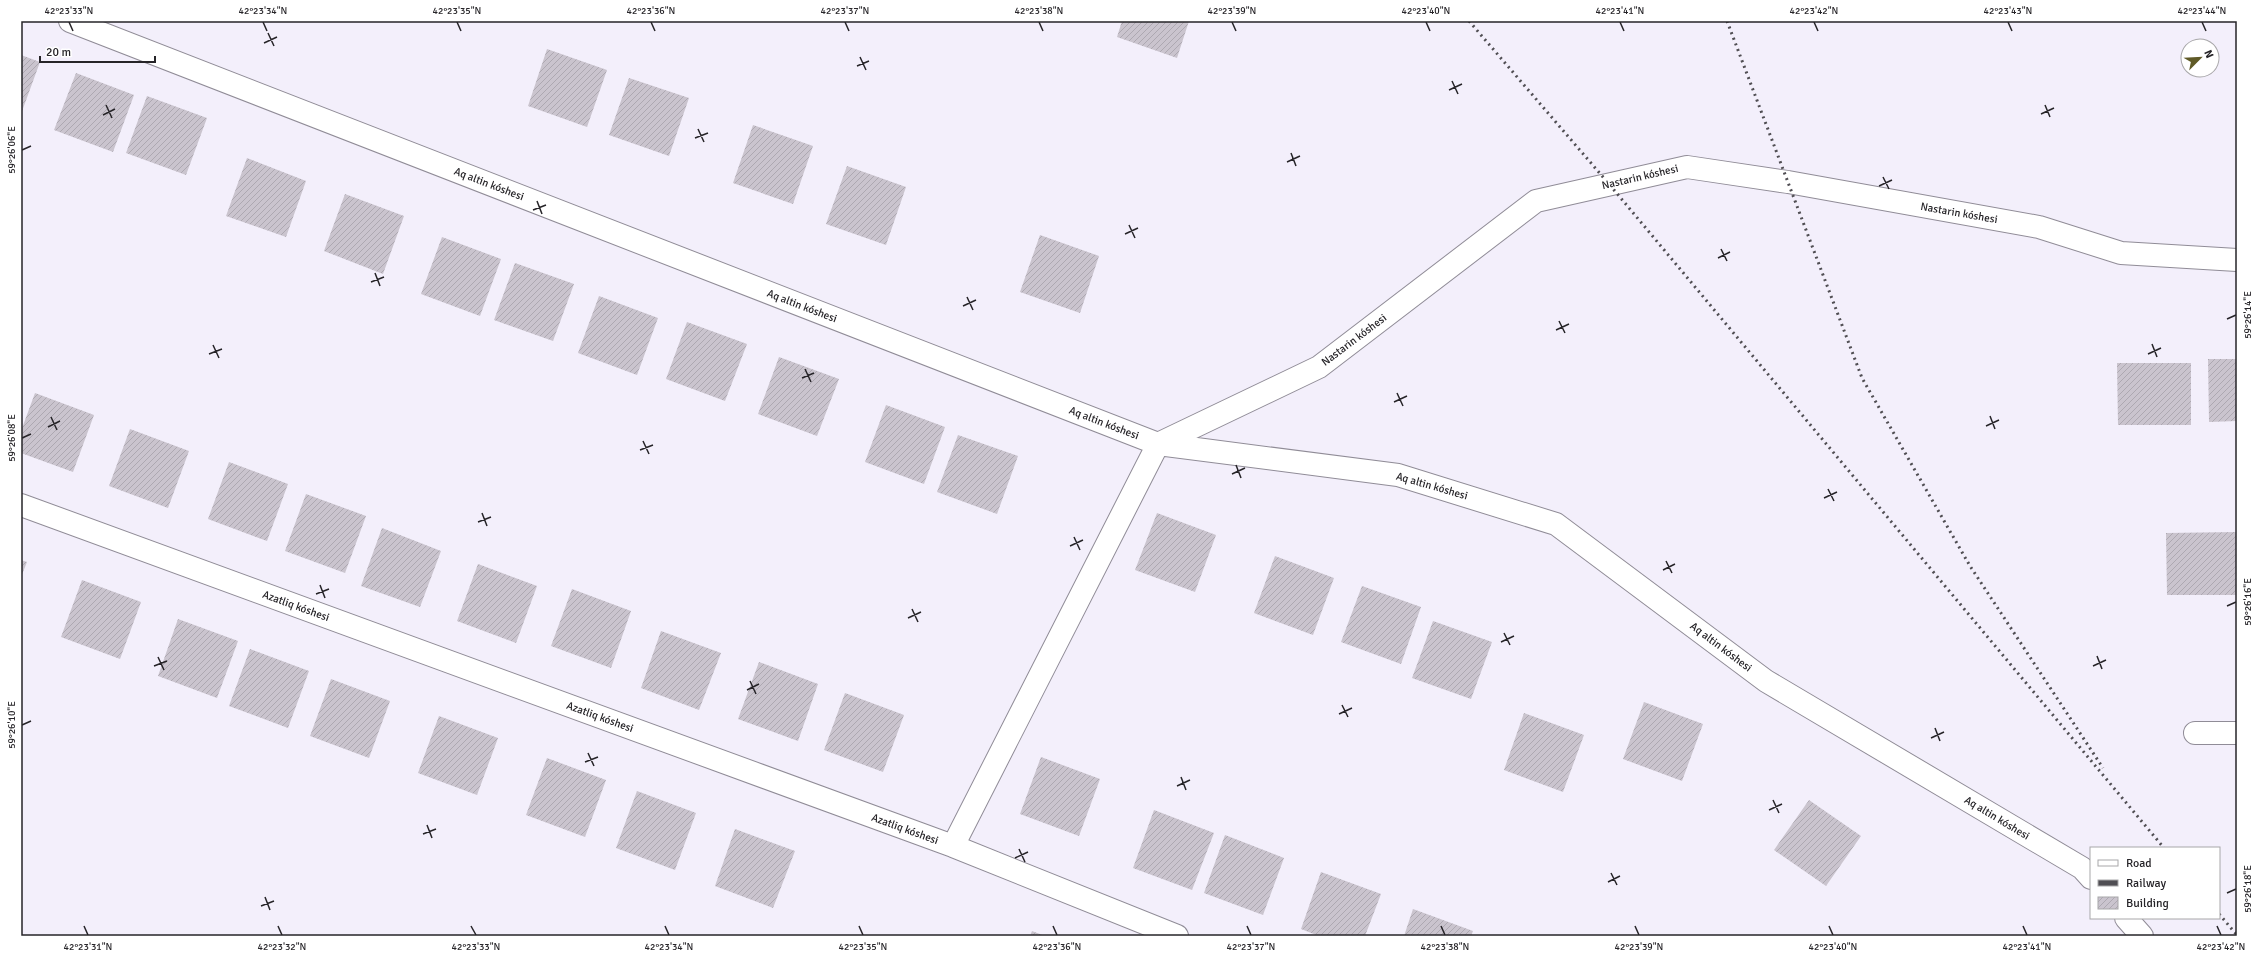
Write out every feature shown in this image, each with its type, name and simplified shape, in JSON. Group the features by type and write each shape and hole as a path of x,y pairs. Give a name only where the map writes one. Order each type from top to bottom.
{"street":[{"name":"Aq altin kóshesi","path":"70,21 1158,444 1398,475 1556,524 1766,681 2082,868 2090,877"},
{"name":"Nastarin kóshesi","path":"1158,444 1318,367 1536,201 1687,167 1788,182 2039,227 2121,253 2237,260"},
{"path":"953,846 1158,444"},
{"name":"Azatliq kóshesi","path":"21,505 953,846 1177,936"},
{"path":"2195,733 2237,734"},
{"path":"2127,919 2142,936"}],"building":[{"path":"1122,21 1189,21 1177,58 1117,37"},
{"path":"547,49 607,70 587,127 528,106"},
{"path":"21,55 40,62 21,114"},
{"path":"76,73 134,95 113,152 54,130"},
{"path":"629,78 689,98 669,156 609,135"},
{"path":"147,96 207,118 186,175 126,153"},
{"path":"753,125 813,146 793,204 733,183"},
{"path":"247,158 306,181 286,237 226,216"},
{"path":"847,166 906,187 886,245 826,224"},
{"path":"345,194 404,216 383,274 324,251"},
{"path":"1040,235 1099,256 1080,313 1020,292"},
{"path":"442,237 501,259 480,316 421,294"},
{"path":"515,263 574,284 553,341 494,320"},
{"path":"599,296 658,318 637,375 578,353"},
{"path":"687,322 747,344 725,401 666,379"},
{"path":"779,357 839,379 817,436 758,414"},
{"path":"2208,359 2237,359 2237,421 2209,422"},
{"path":"2117,363 2191,363 2191,425 2118,425"},
{"path":"35,393 94,415 73,472 21,453 21,431"},
{"path":"886,405 945,427 924,484 865,462"},
{"path":"130,429 189,451 168,508 109,486"},
{"path":"958,435 1018,456 997,514 937,492"},
{"path":"229,462 288,484 267,541 208,519"},
{"path":"306,494 366,516 345,573 285,551"},
{"path":"1157,513 1216,535 1195,592 1135,570"},
{"path":"382,528 441,551 420,607 361,586"},
{"path":"2237,532 2237,595 2167,595 2166,533"},
{"path":"1275,556 1334,578 1313,635 1254,613"},
{"path":"21,560 27,562 21,577"},
{"path":"478,564 537,586 516,643 457,621"},
{"path":"82,580 141,602 120,659 61,637"},
{"path":"1362,586 1421,607 1401,664 1341,642"},
{"path":"572,589 631,611 611,668 551,646"},
{"path":"178,619 238,641 217,698 158,676"},
{"path":"1433,621 1492,642 1471,699 1412,678"},
{"path":"661,631 721,653 699,710 641,688"},
{"path":"250,649 309,671 288,728 229,706"},
{"path":"759,662 818,684 798,741 738,719"},
{"path":"331,679 390,701 369,758 310,736"},
{"path":"845,693 904,715 883,772 824,750"},
{"path":"1644,702 1703,724 1682,781 1623,759"},
{"path":"1524,713 1584,735 1563,792 1504,770"},
{"path":"439,716 498,738 477,795 418,773"},
{"path":"1041,757 1100,779 1079,836 1020,814"},
{"path":"547,758 606,780 585,837 526,815"},
{"path":"637,791 696,813 675,870 616,848"},
{"path":"1809,800 1861,836 1826,886 1774,850"},
{"path":"1154,810 1214,833 1192,890 1133,868"},
{"path":"735,829 795,851 773,908 715,886"},
{"path":"1225,835 1284,858 1263,915 1204,893"},
{"path":"1321,872 1381,894 1365,936 1319,936 1301,929"},
{"path":"1413,909 1473,931 1471,936 1404,936"},
{"path":"1032,931 1045,936 1030,936"}],"railway":[{"path":"1469,21 1609,184 2163,847"},
{"path":"1727,21 1862,378 1970,566 2103,768"},
{"path":"2220,915 2237,935"}]}
